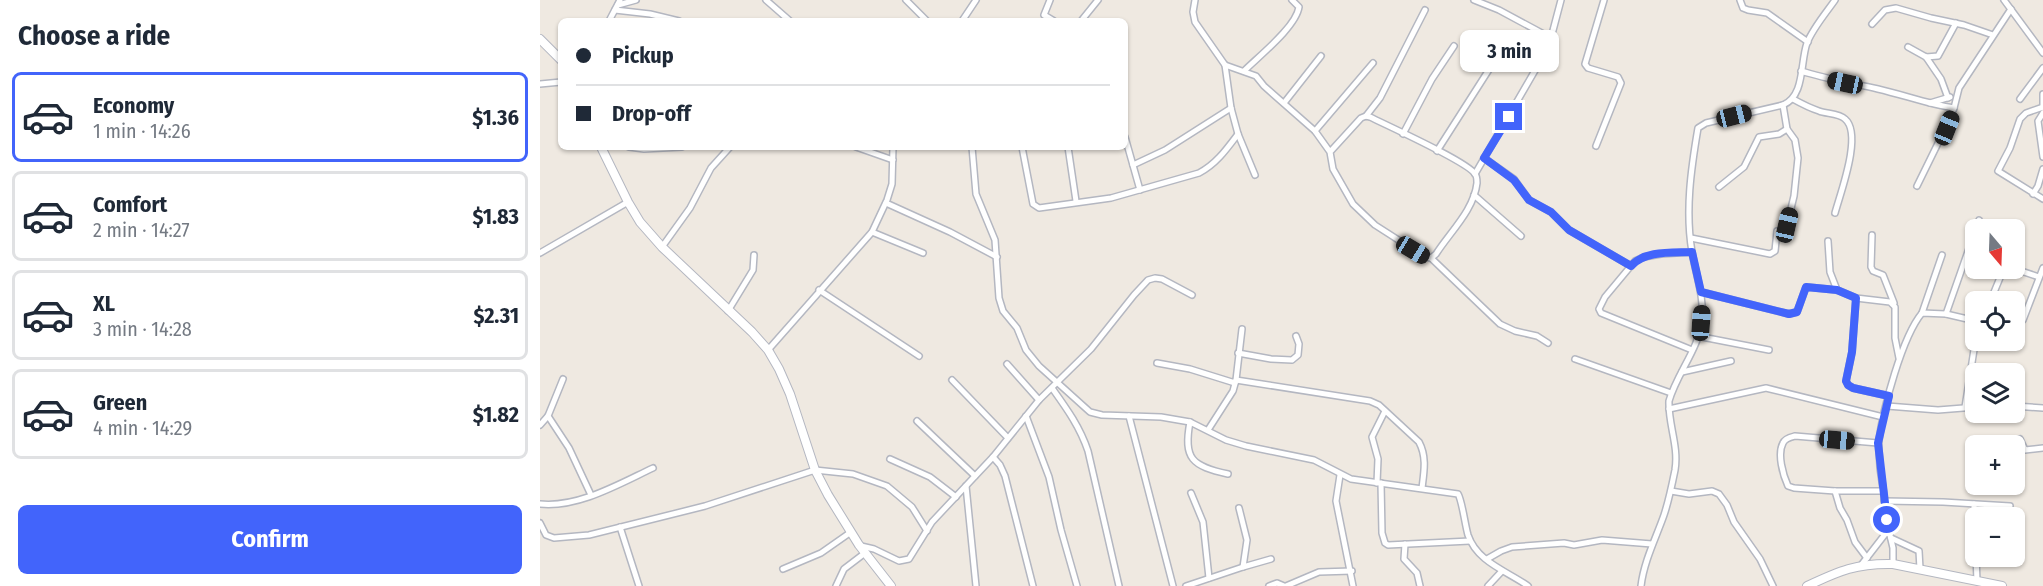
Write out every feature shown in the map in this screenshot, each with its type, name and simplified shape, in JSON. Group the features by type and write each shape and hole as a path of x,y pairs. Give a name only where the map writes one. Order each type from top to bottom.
{"street":[{"path":"618,5 636,0"},
{"path":"766,0 787,18"},
{"path":"906,0 924,18"},
{"path":"964,18 976,0"},
{"path":"1049,18 1044,15 1050,0"},
{"path":"1083,18 1098,0"},
{"path":"1195,0 1195,22 1225,65 1231,108 1238,134 1255,175"},
{"path":"1244,71 1281,34 1298,13 1299,7 1292,0"},
{"path":"1474,0 1499,10 1551,38"},
{"path":"1475,174 1509,117 1551,38 1561,0"},
{"path":"1596,146 1621,83 1618,77 1588,68 1585,64 1595,38 1604,0"},
{"path":"1740,0 1743,8 1767,13 1808,42"},
{"path":"1641,586 1652,544 1671,491 1676,461 1669,409 1671,393 1692,350 1701,323 1701,292 1690,238 1690,176 1698,128 1706,123 1783,105 1794,99 1798,91 1808,42 1835,0"},
{"path":"2004,0 2043,53"},
{"path":"618,5 667,18"},
{"path":"1872,24 1885,10 1891,8 1956,22 1993,35"},
{"path":"1917,186 1939,144 1954,108 1959,88 2011,9"},
{"path":"1330,152 1360,118 1366,116 1380,98 1425,10"},
{"path":"1908,47 1926,57 1934,58 1941,54 1956,22"},
{"path":"540,39 558,57"},
{"path":"1402,134 1432,79 1454,46"},
{"path":"1284,103 1321,56"},
{"path":"1926,57 1941,79 1948,98"},
{"path":"1315,131 1373,63"},
{"path":"1225,65 1256,76 1264,86 1315,131 1330,152 1333,169 1347,195 1364,214 1401,243 1431,258 1500,324 1515,331 1537,336 1548,343"},
{"path":"1437,151 1490,68"},
{"path":"2020,99 2043,68"},
{"path":"1801,71 1927,104 1954,108"},
{"path":"540,84 558,82"},
{"path":"2043,94 2043,107 2026,113 2020,119 2010,148 1998,171 2043,199"},
{"path":"1927,104 1957,96"},
{"path":"1794,99 1820,112 1842,117 1848,124 1851,144 1850,159 1835,213"},
{"path":"1783,105 1787,129 1795,140 1798,158 1794,196 1787,225"},
{"path":"1133,165 1165,150 1231,108"},
{"path":"2043,113 2038,121 2043,157"},
{"path":"1366,116 1456,159 1475,174 1478,181 1466,212 1431,258"},
{"path":"1719,187 1744,167 1759,137 1779,134 1787,129"},
{"path":"1023,150 1035,207 1111,198 1199,173 1210,167 1238,134"},
{"path":"1128,148 1140,190"},
{"path":"603,150 640,222 662,247 768,350 790,393 815,470 828,495 859,546 891,586"},
{"path":"662,247 690,208 711,168 727,150"},
{"path":"865,150 893,160"},
{"path":"768,350 872,232 892,184 893,150"},
{"path":"972,150 976,194 993,234 997,257 999,298 1004,311 1017,328 1026,350 1039,366 1090,412 1161,417 1190,422 1246,447 1306,457 1340,475 1359,480 1454,493 1460,496 1462,515 1470,541 1476,549 1502,571 1528,586"},
{"path":"1068,150 1076,201"},
{"path":"1484,158 1514,180 1529,200 1551,212 1569,230 1631,266"},
{"path":"2033,194 2042,177 2043,169"},
{"path":"1474,195 1521,237"},
{"path":"540,253 628,202"},
{"path":"886,203 950,232 997,257"},
{"path":"1690,238 1770,254 1775,250 1777,231"},
{"path":"872,232 923,253"},
{"path":"1872,235 1871,267 1873,271 1883,275 1894,303 1895,338 1899,358"},
{"path":"1828,242 1830,272 1837,290"},
{"path":"1692,252 1661,254 1635,261 1599,307 1599,311 1692,350"},
{"path":"728,311 753,270 754,255"},
{"path":"1893,564 1891,538 1882,491 1878,443 1899,358 1922,313 1942,255"},
{"path":"1946,314 1965,260"},
{"path":"2025,313 2043,268"},
{"path":"2025,274 2040,280"},
{"path":"859,546 874,549 899,561 905,561 915,552 932,522 993,457 1039,400 1091,349 1148,280 1162,279 1192,295"},
{"path":"1701,292 1789,314 1797,312 1806,287 1837,290 1856,298 1894,303"},
{"path":"819,290 919,356"},
{"path":"1856,298 1852,352 1846,381 1853,388 1889,396"},
{"path":"1922,313 1946,314 1965,318"},
{"path":"1208,430 1230,398 1236,382 1242,329"},
{"path":"1238,352 1271,359 1292,360 1298,355 1299,344 1296,336"},
{"path":"1697,336 1769,350"},
{"path":"1575,359 1671,393"},
{"path":"1682,372 1731,361"},
{"path":"1157,363 1190,369 1236,382 1370,401 1379,405 1419,442 1425,458 1422,488"},
{"path":"1007,364 1039,400"},
{"path":"540,425 548,416 563,379"},
{"path":"952,380 1008,438"},
{"path":"1052,388 1073,417 1088,451 1119,586"},
{"path":"1669,409 1766,388 1883,417"},
{"path":"1887,406 1938,410 1965,407"},
{"path":"2025,407 2043,408"},
{"path":"1385,411 1372,437 1378,459 1383,540 1388,545 1470,541"},
{"path":"548,416 569,448 591,495"},
{"path":"1026,416 1049,477 1077,586"},
{"path":"1129,416 1173,586"},
{"path":"917,421 975,476"},
{"path":"1190,422 1187,440 1188,451 1193,460 1202,467 1228,474"},
{"path":"1878,443 1796,436 1786,439 1783,443 1781,458 1788,486 1835,491 1882,491"},
{"path":"2025,450 2043,448"},
{"path":"993,457 998,460 1005,476 1033,586"},
{"path":"890,459 930,477 956,497"},
{"path":"540,504 560,505 591,495 652,468"},
{"path":"540,523 546,535 554,538 589,535 705,506 815,470 854,474 887,486 912,507 927,531"},
{"path":"1340,475 1336,501 1352,571 1353,586"},
{"path":"966,486 976,586"},
{"path":"1671,491 1689,495 1712,491 1719,494 1727,505 1734,522 1760,559 1773,586"},
{"path":"1835,491 1864,561"},
{"path":"1191,493 1203,522 1209,578"},
{"path":"1884,501 2010,506"},
{"path":"1974,504 1977,581"},
{"path":"1239,508 1247,540 1243,567"},
{"path":"620,527 639,586"},
{"path":"1864,561 1886,533 1888,527"},
{"path":"783,569 822,553 851,532"},
{"path":"1891,538 1920,550 1920,569"},
{"path":"1487,560 1512,547 1574,544 1602,540 1652,544"},
{"path":"1405,544 1404,559 1418,573 1420,586"},
{"path":"836,586 844,569 865,553"},
{"path":"1186,586 1271,559"},
{"path":"1807,586 1864,561 1893,564 2002,586"},
{"path":"1269,586 1277,583 1285,586 1319,572 1352,571"},
{"path":"1488,586 1502,571"}],"route":[{"path":"1509,117 1484,158 1514,180 1525,197 1551,212 1569,230 1631,266 1635,261 1644,257 1692,252 1701,292 1789,314 1797,312 1806,287 1837,290 1856,298 1852,352 1846,381 1853,388 1889,396 1878,443 1887,520"}]}
